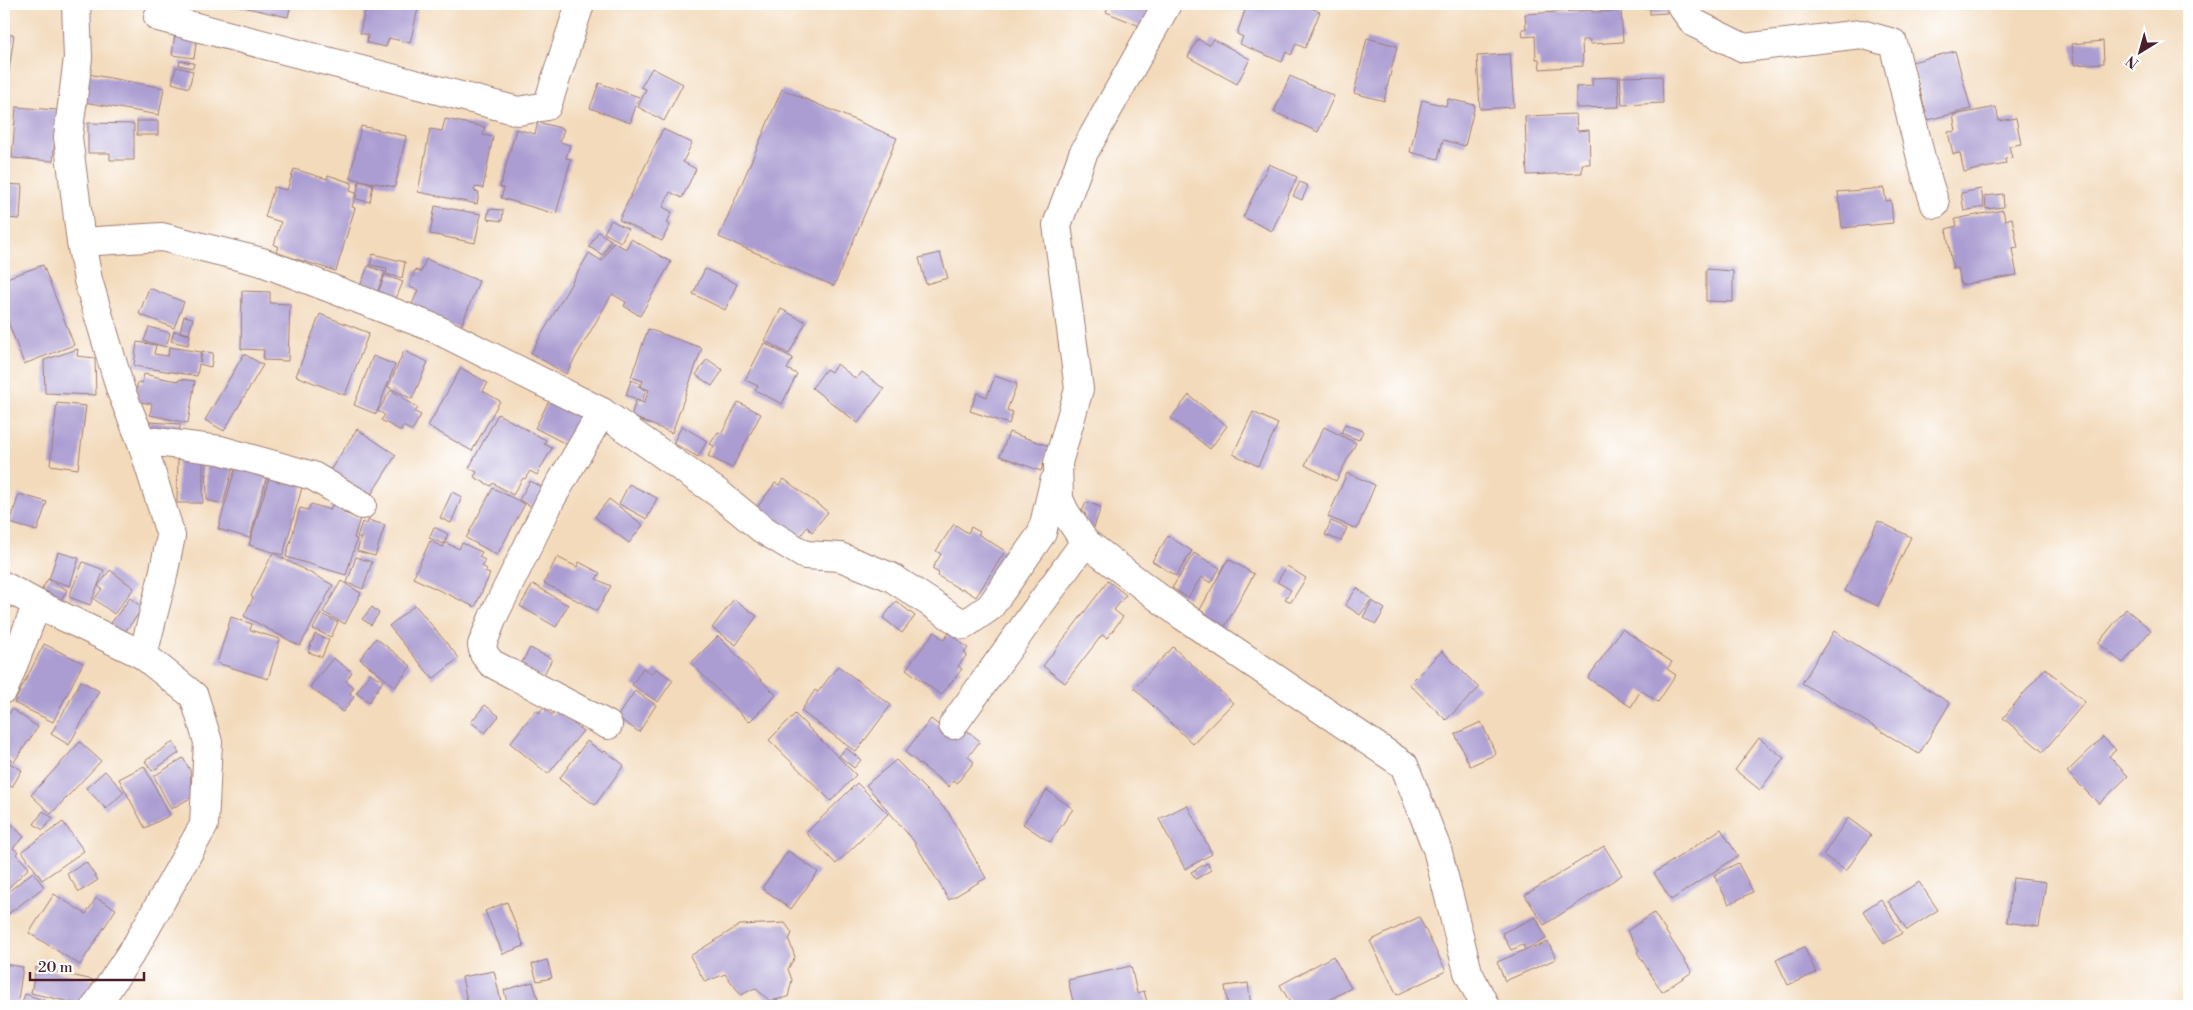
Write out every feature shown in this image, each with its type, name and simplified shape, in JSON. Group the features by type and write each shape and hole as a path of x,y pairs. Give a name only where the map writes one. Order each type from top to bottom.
{"street":[{"path":"76,4 78,58 68,137 81,242 88,280 121,391 141,440 171,536 143,655"},
{"path":"158,17 518,111 547,106 580,4"},
{"path":"81,242 162,236 262,262 434,328 602,412 718,493 762,529 805,555 840,557 891,577 964,625 990,607 1042,533 1058,463 1079,390 1057,225 1083,154 1167,4"},
{"path":"1680,4 1694,23 1744,48 1861,34 1893,43 1922,162 1935,204"},
{"path":"602,412 551,499 493,617 482,645 484,654 491,663 608,725"},
{"path":"141,440 220,450 313,476 362,505"},
{"path":"1058,463 1059,499 1065,512 1085,542 1183,616 1404,765 1437,849 1468,972 1485,1006"},
{"path":"953,725 1085,542"},
{"path":"4,586 143,655 194,696 208,742 204,825 137,944 96,1006"},
{"path":"4,689 37,604"}],"building":[{"path":"137,4 180,4 179,11"},
{"path":"229,4 291,4 288,17"},
{"path":"366,4 419,4 410,43 389,38 386,47 367,43 368,35 360,33"},
{"path":"1109,4 1145,4 1144,6 1156,11 1147,29 1106,12"},
{"path":"1247,4 1315,4 1313,9 1320,12 1305,48 1296,44 1291,55 1286,52 1282,62 1240,44 1243,37 1237,34"},
{"path":"1610,4 1669,4 1667,13 1650,14 1650,8 1610,10"},
{"path":"1592,10 1592,12 1621,11 1623,42 1590,44 1590,40 1582,40 1583,66 1540,69 1539,59 1536,59 1535,36 1523,37 1522,29 1526,29 1525,14"},
{"path":"4,34 14,35 8,78 4,77"},
{"path":"175,34 197,37 194,58 172,55"},
{"path":"1367,38 1397,46 1384,101 1354,93"},
{"path":"1198,39 1209,45 1213,39 1250,59 1237,84 1188,57"},
{"path":"2103,41 2104,63 2074,65 2072,44"},
{"path":"1955,51 1971,109 1928,120 1912,62"},
{"path":"1510,54 1514,107 1480,109 1477,56"},
{"path":"180,61 194,63 193,68 179,65"},
{"path":"176,67 193,71 189,88 172,83"},
{"path":"652,68 683,84 664,121 638,107 646,89 641,87"},
{"path":"83,73 164,88 159,115 78,101"},
{"path":"1290,76 1334,96 1318,132 1274,112"},
{"path":"1662,76 1663,103 1622,105 1620,77"},
{"path":"1618,77 1619,107 1576,108 1576,87 1592,86 1592,78"},
{"path":"599,83 639,97 630,123 590,108"},
{"path":"782,89 897,138 834,286 719,237"},
{"path":"1448,99 1475,105 1465,146 1443,140 1438,159 1410,152 1422,100 1446,106"},
{"path":"16,107 57,110 53,161 12,158"},
{"path":"1996,107 1999,121 2016,118 2021,144 2009,146 2012,158 2005,159 2006,164 1964,172 1960,153 1953,154 1948,132 1956,131 1953,115"},
{"path":"1576,114 1577,131 1589,130 1590,164 1582,164 1582,173 1527,175 1525,116"},
{"path":"445,119 485,127 483,135 493,137 483,188 475,187 474,191 479,192 477,204 418,192 430,129 442,131"},
{"path":"137,121 158,121 158,135 137,135"},
{"path":"538,122 564,129 560,142 570,145 566,158 571,159 556,214 501,198 504,188 500,187 516,129 535,134"},
{"path":"88,123 134,124 134,160 110,160 110,153 88,153"},
{"path":"361,126 406,136 395,187 350,178"},
{"path":"663,129 692,143 683,162 696,169 682,198 670,192 663,207 672,212 667,223 670,225 662,241 619,220"},
{"path":"1269,164 1297,177 1272,231 1243,217"},
{"path":"294,169 327,179 328,175 352,183 350,191 356,193 352,207 355,208 336,271 276,253 278,246 274,245 281,222 265,217 274,187 287,190"},
{"path":"359,181 373,184 370,202 356,199"},
{"path":"1300,182 1308,186 1302,200 1293,196"},
{"path":"4,184 22,185 20,219 4,218"},
{"path":"1884,188 1886,201 1891,200 1893,223 1842,228 1838,192"},
{"path":"1981,189 1984,207 1964,211 1961,193"},
{"path":"2003,194 2004,207 1986,209 1985,196"},
{"path":"435,206 481,214 475,243 430,234"},
{"path":"489,209 503,210 502,221 487,219"},
{"path":"2003,210 2005,220 2012,218 2018,248 2012,249 2017,275 1961,285 1958,268 1953,269 1946,229 1957,226 1955,219"},
{"path":"611,220 628,229 621,242 604,233"},
{"path":"598,232 611,240 603,255 589,247"},
{"path":"631,239 671,262 640,316 624,306 626,302 612,294 566,374 531,353 589,253 602,261 613,242 626,249"},
{"path":"940,253 948,278 926,284 919,258"},
{"path":"373,254 405,262 402,278 386,274 387,268 370,265"},
{"path":"426,259 479,281 460,329 410,309 418,290 409,287 415,270 421,272"},
{"path":"43,265 74,345 24,364 4,311 4,279"},
{"path":"368,266 385,272 376,296 359,289"},
{"path":"705,269 737,284 725,310 693,294"},
{"path":"1706,269 1733,271 1733,302 1706,301"},
{"path":"385,275 403,282 394,303 377,295"},
{"path":"149,288 184,302 174,328 139,314"},
{"path":"242,291 270,292 270,303 290,304 288,361 263,360 264,350 241,349"},
{"path":"781,309 806,322 789,354 765,341"},
{"path":"320,314 369,333 345,395 296,376"},
{"path":"184,316 193,318 189,334 180,332"},
{"path":"149,327 170,333 166,347 144,341"},
{"path":"648,329 702,348 672,433 631,416 636,400 644,403 649,390 641,387 643,381 631,377"},
{"path":"174,331 190,335 188,345 171,341"},
{"path":"137,342 156,345 154,354 168,356 169,347 201,352 200,362 202,351 213,353 211,367 199,364 197,376 134,366"},
{"path":"764,343 793,358 787,369 797,374 782,404 755,390 758,386 745,380"},
{"path":"78,349 77,356 95,358 96,395 45,393 44,360"},
{"path":"404,351 428,362 412,399 388,387"},
{"path":"244,354 263,365 224,431 205,420"},
{"path":"373,356 395,365 376,414 354,405"},
{"path":"707,359 723,370 712,386 696,375"},
{"path":"837,364 856,379 862,372 884,389 858,423 812,388 826,369 831,372"},
{"path":"461,368 488,383 483,391 500,401 472,451 428,426"},
{"path":"144,374 171,380 195,381 188,423 150,415 152,404 134,401 138,382 142,383"},
{"path":"995,376 1017,384 1007,410 1013,412 1009,424 970,411 977,393 987,397"},
{"path":"631,380 641,384 638,386 646,390 642,401 626,395"},
{"path":"391,390 418,408 415,412 421,415 412,431 403,426 401,431 381,420 385,415 378,411"},
{"path":"1189,395 1227,426 1210,449 1171,418"},
{"path":"550,399 586,417 572,447 535,428"},
{"path":"738,402 761,414 732,468 708,456 714,446 710,444 718,432 722,433"},
{"path":"57,403 86,406 78,469 50,465"},
{"path":"1253,412 1278,424 1258,466 1233,454"},
{"path":"498,414 546,440 544,444 552,448 537,475 530,471 525,479 523,478 513,495 493,483 491,486 474,477 477,472 469,468"},
{"path":"150,422 180,424 179,441 148,439"},
{"path":"1345,424 1363,431 1359,440 1341,433"},
{"path":"682,426 707,441 698,457 673,443"},
{"path":"1324,427 1356,443 1336,481 1305,465"},
{"path":"357,429 396,455 369,498 329,472"},
{"path":"1009,432 1049,446 1041,471 1000,456"},
{"path":"206,455 235,460 223,504 207,500"},
{"path":"178,459 203,460 203,503 177,503"},
{"path":"237,462 268,472 250,538 218,529"},
{"path":"1347,473 1375,485 1357,529 1328,517"},
{"path":"270,474 303,484 283,555 249,545"},
{"path":"784,479 828,512 812,532 807,527 795,544 753,513 775,483 779,485"},
{"path":"530,481 550,491 539,510 519,500"},
{"path":"629,484 657,498 647,519 619,504"},
{"path":"493,488 525,504 497,555 466,538"},
{"path":"452,492 462,497 451,523 440,518"},
{"path":"19,494 47,502 37,531 10,523"},
{"path":"609,499 643,525 629,543 595,517"},
{"path":"1086,502 1101,507 1093,530 1082,525 1086,514 1082,512"},
{"path":"311,504 330,510 332,505 345,510 344,513 360,518 354,538 357,539 346,575 286,557 300,508 308,510"},
{"path":"368,520 385,525 375,556 357,551 361,538 357,537 362,522 367,524"},
{"path":"1331,521 1347,528 1341,541 1325,535"},
{"path":"1878,521 1911,537 1878,606 1845,591"},
{"path":"954,524 968,533 971,527 980,532 978,534 1005,551 976,597 938,576 939,573 932,569 941,554 936,551"},
{"path":"434,527 448,534 444,544 429,538"},
{"path":"1168,536 1192,551 1176,576 1152,561"},
{"path":"430,541 443,547 446,543 459,549 462,543 482,552 479,557 485,560 482,566 487,569 485,572 490,574 475,607 413,578"},
{"path":"58,552 79,558 70,586 49,579"},
{"path":"273,553 333,585 300,646 244,616 253,598 251,596"},
{"path":"1194,553 1220,568 1211,583 1201,577 1188,598 1172,588"},
{"path":"356,557 372,562 363,589 347,583"},
{"path":"557,557 577,567 579,562 600,573 596,579 611,586 597,611 544,583"},
{"path":"1228,559 1254,574 1223,630 1197,615"},
{"path":"83,562 104,570 90,605 69,597"},
{"path":"1287,566 1306,578 1291,602 1285,599 1291,590 1277,582"},
{"path":"110,570 134,588 114,614 94,599 102,589 98,586"},
{"path":"48,579 67,590 61,600 42,589"},
{"path":"341,581 361,593 345,624 323,612"},
{"path":"1108,581 1126,595 1114,610 1123,617 1107,638 1102,635 1065,683 1043,666"},
{"path":"533,584 568,605 556,627 520,606"},
{"path":"1357,588 1372,599 1360,615 1345,605"},
{"path":"130,598 143,608 121,637 108,627"},
{"path":"734,599 757,616 736,645 712,628"},
{"path":"896,601 915,616 902,633 883,618"},
{"path":"1372,601 1385,609 1376,624 1363,617"},
{"path":"415,605 459,658 433,679 389,626"},
{"path":"372,607 379,613 371,625 362,619"},
{"path":"2126,609 2151,630 2123,663 2098,643"},
{"path":"321,614 338,622 331,637 313,629"},
{"path":"231,617 252,624 250,630 280,639 268,679 217,663"},
{"path":"1622,629 1672,662 1667,669 1676,675 1658,702 1641,690 1631,707 1588,678"},
{"path":"1834,631 1950,703 1919,754 1802,683"},
{"path":"934,632 944,640 949,633 968,648 964,653 967,655 958,666 962,669 941,695 906,669"},
{"path":"315,634 329,640 322,657 308,652"},
{"path":"718,636 776,695 749,722 691,663"},
{"path":"376,638 411,666 395,687 360,659"},
{"path":"44,644 83,663 53,722 14,703"},
{"path":"1173,647 1233,703 1193,744 1134,688"},
{"path":"530,648 552,659 542,678 520,666"},
{"path":"1442,651 1479,688 1446,720 1409,684"},
{"path":"333,658 352,672 346,681 354,687 350,693 354,697 343,712 310,687"},
{"path":"838,666 891,705 856,752 801,711 815,690 818,692"},
{"path":"643,668 652,674 656,669 673,680 658,702 632,685"},
{"path":"2045,668 2085,702 2043,752 2003,718"},
{"path":"370,673 383,681 369,702 356,693"},
{"path":"81,681 99,691 69,745 51,734"},
{"path":"635,691 656,705 639,732 617,717"},
{"path":"485,705 499,716 485,733 471,722"},
{"path":"543,708 552,715 556,710 583,731 548,774 510,743 536,710 539,713"},
{"path":"12,709 38,727 14,762 4,755 4,721"},
{"path":"795,714 856,775 831,801 769,740"},
{"path":"931,719 951,735 960,725 980,741 968,757 974,762 957,783 953,781 949,787 905,752"},
{"path":"1481,722 1496,754 1470,766 1455,734"},
{"path":"2103,737 2116,750 2109,756 2128,776 2099,804 2067,772"},
{"path":"1759,738 1784,758 1760,790 1735,770"},
{"path":"587,741 624,765 595,805 559,779"},
{"path":"80,742 101,761 51,814 31,795"},
{"path":"173,742 179,753 152,771 145,761"},
{"path":"846,748 861,760 854,768 839,756"},
{"path":"183,758 190,770 192,797 171,809 154,776"},
{"path":"4,760 22,770 12,787 4,783"},
{"path":"896,760 948,812 986,878 949,900 913,840 866,785"},
{"path":"144,766 170,815 145,828 119,779"},
{"path":"105,771 124,792 106,809 86,788"},
{"path":"857,783 888,814 836,864 806,833"},
{"path":"1047,790 1073,809 1050,842 1023,824"},
{"path":"1187,805 1212,854 1185,869 1159,819"},
{"path":"43,811 53,818 43,830 34,824"},
{"path":"4,816 24,837 13,848 29,868 4,892"},
{"path":"1848,818 1871,835 1846,871 1823,855"},
{"path":"63,822 84,851 42,880 22,851"},
{"path":"1721,829 1738,856 1671,900 1654,873"},
{"path":"1604,846 1622,875 1544,925 1525,895"},
{"path":"788,851 818,872 791,909 762,888"},
{"path":"86,862 98,880 79,892 67,874"},
{"path":"1207,863 1211,870 1196,879 1191,872"},
{"path":"1738,863 1753,892 1729,904 1714,875"},
{"path":"33,872 44,887 4,917 4,895"},
{"path":"2013,878 2046,882 2039,927 2007,922"},
{"path":"1919,882 1938,910 1907,930 1888,901"},
{"path":"54,894 86,914 96,898 116,909 80,965 29,933"},
{"path":"1881,899 1902,933 1884,944 1863,911"},
{"path":"507,902 524,946 503,954 485,911"},
{"path":"1654,913 1692,972 1662,992 1637,952 1639,950 1627,931"},
{"path":"1419,917 1446,971 1397,995 1370,941"},
{"path":"1536,917 1546,939 1526,949 1548,942 1556,959 1505,981 1497,962 1525,950 1523,945 1511,950 1502,933"},
{"path":"785,923 792,933 789,940 795,957 788,969 792,980 788,997 770,1001 755,988 741,995 725,974 705,982 690,956 740,925"},
{"path":"1804,947 1816,973 1788,985 1776,960"},
{"path":"1333,956 1351,988 1318,1006 1292,1006 1280,985"},
{"path":"547,960 552,978 537,981 532,964"},
{"path":"4,964 23,967 17,1006 4,1006"},
{"path":"1131,966 1137,993 1144,991 1148,1006 1074,1006 1068,980"},
{"path":"36,967 93,980 87,1006 31,993"},
{"path":"494,971 502,1006 468,1006 462,977"},
{"path":"533,982 540,1006 508,1006 504,990"},
{"path":"1248,983 1251,1006 1228,1006 1225,986"},
{"path":"25,994 46,1001 45,1006 21,1006"}]}
